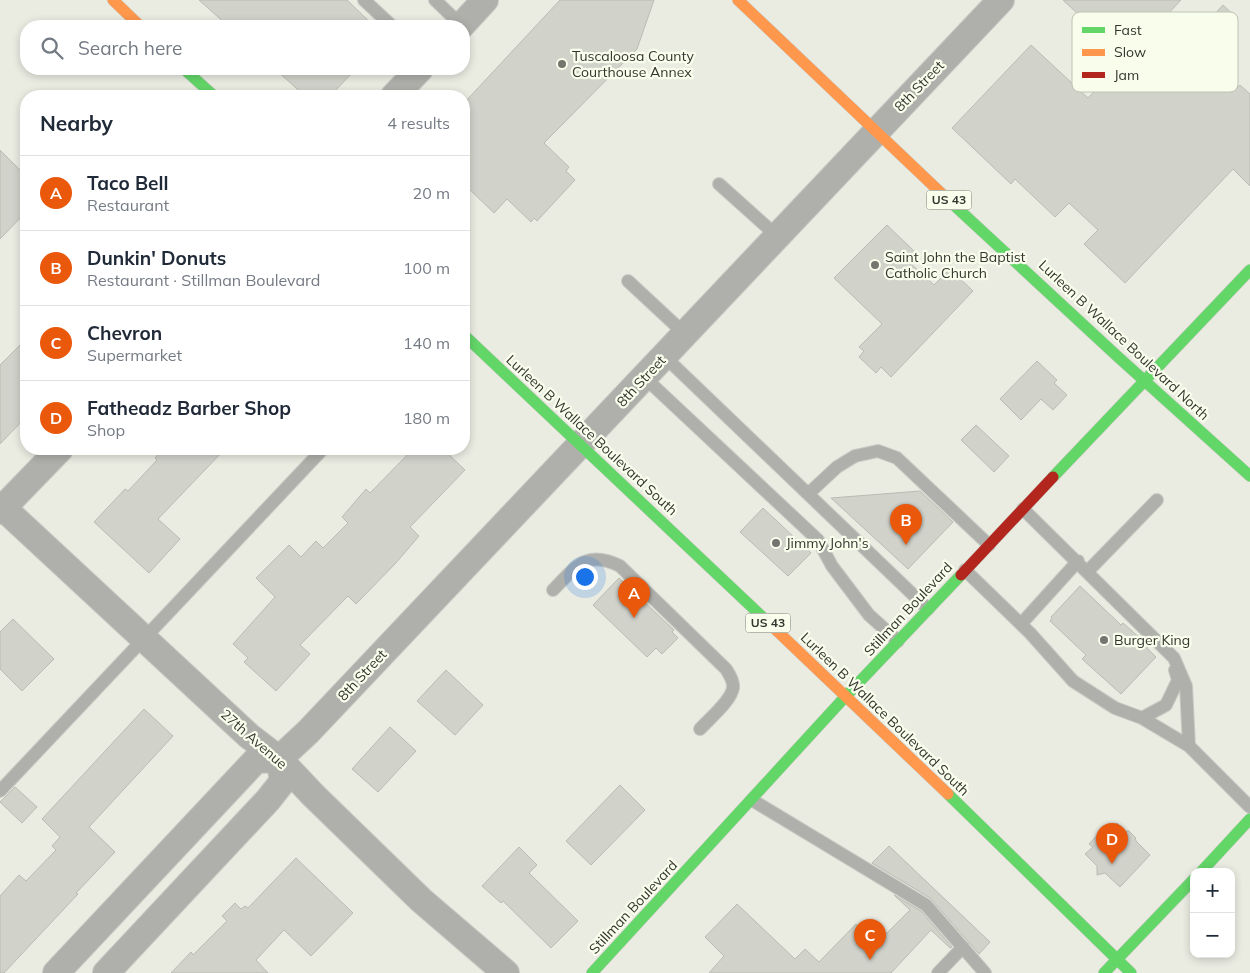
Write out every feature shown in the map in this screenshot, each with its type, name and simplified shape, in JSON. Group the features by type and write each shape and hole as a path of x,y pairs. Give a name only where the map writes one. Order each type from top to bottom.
{"main road":[{"path":"113,0 134,20"},
{"name":"Lurleen B Wallace Boulevard North","path":"738,0 875,132 1250,476"},
{"path":"191,75 207,90"},
{"name":"Stillman Boulevard","path":"592,973 845,697 1250,270"},
{"name":"Lurleen B Wallace Boulevard South","path":"470,341 976,821 1131,973"},
{"path":"1205,868 1250,819"},
{"path":"1104,973 1190,883"}],"street":[{"path":"467,20 486,0"},
{"name":"8th Street","path":"279,759 314,725 1001,0"},
{"path":"400,90 414,75"},
{"path":"1,508 54,455"},
{"name":"27th Avenue","path":"1,508 249,736 279,759 313,795 421,900 506,973"},
{"path":"56,973 256,760 279,759 283,781 268,800 106,973"}],"lane":[{"path":"364,0 386,20"},
{"path":"435,0 455,20"},
{"path":"719,184 777,236"},
{"path":"628,281 685,334"},
{"path":"664,356 928,609"},
{"path":"644,377 818,540 832,566 869,615 898,641"},
{"path":"808,494 837,467 855,456 878,451 897,458 989,545"},
{"path":"0,791 316,455"},
{"path":"1088,572 1157,500"},
{"path":"1023,509 1172,656 1186,686 1188,746"},
{"path":"553,590 579,564 593,558 608,560 620,566 726,668 731,677 733,686 729,697 700,729"},
{"path":"1021,624 1078,562"},
{"path":"965,570 1021,624 1074,681 1115,708 1142,718 1188,746 1250,807"},
{"path":"1142,718 1166,705 1178,680 1172,656"},
{"path":"752,800 926,906 986,973"},
{"path":"938,973 963,947"}],"building":[{"path":"199,0 347,0 368,20 221,20"},
{"path":"560,0 654,0 637,49 544,143 569,167 566,171 575,180 537,221 534,218 531,222 507,199 494,213 470,190 470,97"},
{"path":"1063,0 1181,0 1170,12 1076,12"},
{"path":"1223,5 1230,12 1217,12"},
{"path":"1031,45 1072,83 1072,92 1082,92 1088,98 1094,92 1238,92 1240,85 1250,94 1250,186 1233,169 1125,283 1084,244 1098,230 1069,203 1055,217 1015,179 1011,184 952,128"},
{"path":"282,75 350,75 336,90 298,90"},
{"path":"0,150 20,170 20,218 0,239"},
{"path":"887,225 915,252 907,260 934,285 948,271 954,276 955,274 973,291 891,377 881,367 876,373 859,357 864,351 859,347 882,324 834,278"},
{"path":"20,345 20,423 0,444 0,365"},
{"path":"1037,361 1057,380 1054,383 1067,395 1053,410 1041,399 1021,420 1000,399"},
{"path":"976,425 1009,456 994,472 961,440"},
{"path":"158,455 219,455 158,519 180,539 149,573 94,522 125,489 128,491 157,460 155,458"},
{"path":"407,455 449,455 465,470 410,527 419,536 395,564 356,604 348,596 300,645 310,654 276,691 244,662 248,658 233,644 275,597 256,578 289,545 301,557 316,541 323,548 348,523 342,517 366,489 370,493"},
{"path":"920,491 953,522 908,569 831,498"},
{"name":"Jimmy John's","path":"763,508 811,553 788,576 740,532"},
{"path":"619,578 674,630 672,632 678,638 662,654 656,648 647,657 593,605"},
{"name":"Burger King","path":"1080,586 1121,625 1123,623 1149,646 1147,648 1156,657 1121,694 1082,659 1086,655 1050,621 1051,617"},
{"path":"13,619 54,659 22,691 0,669 0,632"},
{"path":"446,670 483,705 455,735 417,701"},
{"path":"144,709 173,736 89,827 115,852 4,973 0,973 0,896 19,875 26,881 56,850 52,846 60,837 42,819"},
{"path":"390,727 416,751 378,792 352,769"},
{"path":"620,785 645,810 591,865 566,841"},
{"path":"15,787 37,807 22,823 0,802"},
{"path":"1117,823 1125,831 1129,831 1150,855 1120,887 1105,873 1097,875 1097,866 1085,854 1093,847 1089,844 1104,828 1109,832"},
{"path":"889,846 990,942 979,954 930,898 872,863"},
{"path":"519,847 537,865 529,873 578,921 551,948 503,901 501,903 482,886"},
{"path":"296,858 353,913 311,956 284,930 256,960 268,973 171,973 191,952 193,955 227,921 222,916 235,903 241,909 245,906 248,908"},
{"path":"894,895 921,911 952,947 950,948 931,930 891,973 709,973 724,956 705,937 737,904 795,959 805,949 819,962 856,924 876,944 910,910"}],"traffic: fast":[{"path":"191,75 207,90"},
{"path":"942,194 1250,476"},
{"path":"1053,477 1250,270"},
{"path":"470,341 774,628"},
{"path":"592,973 845,697 961,575"},
{"path":"948,794 1131,973"},
{"path":"1205,868 1250,819"},
{"path":"1104,973 1190,883"}],"traffic: slow":[{"path":"113,0 134,20"},
{"path":"738,0 942,194"},
{"path":"774,628 948,794"}],"traffic: jam":[{"path":"961,575 1053,477"}],"place":[{"name":"Tuscaloosa County Courthouse Annex","path":"562,64"},
{"name":"Saint John the Baptist Catholic Church","path":"875,265"},
{"name":"Jimmy John's","path":"776,543"},
{"name":"Dunkin' Donuts","path":"906,545"},
{"name":"Taco Bell","path":"634,618"},
{"name":"Burger King","path":"1104,640"},
{"name":"Fatheadz Barber Shop","path":"1112,864"},
{"name":"Chevron","path":"870,960"}]}
